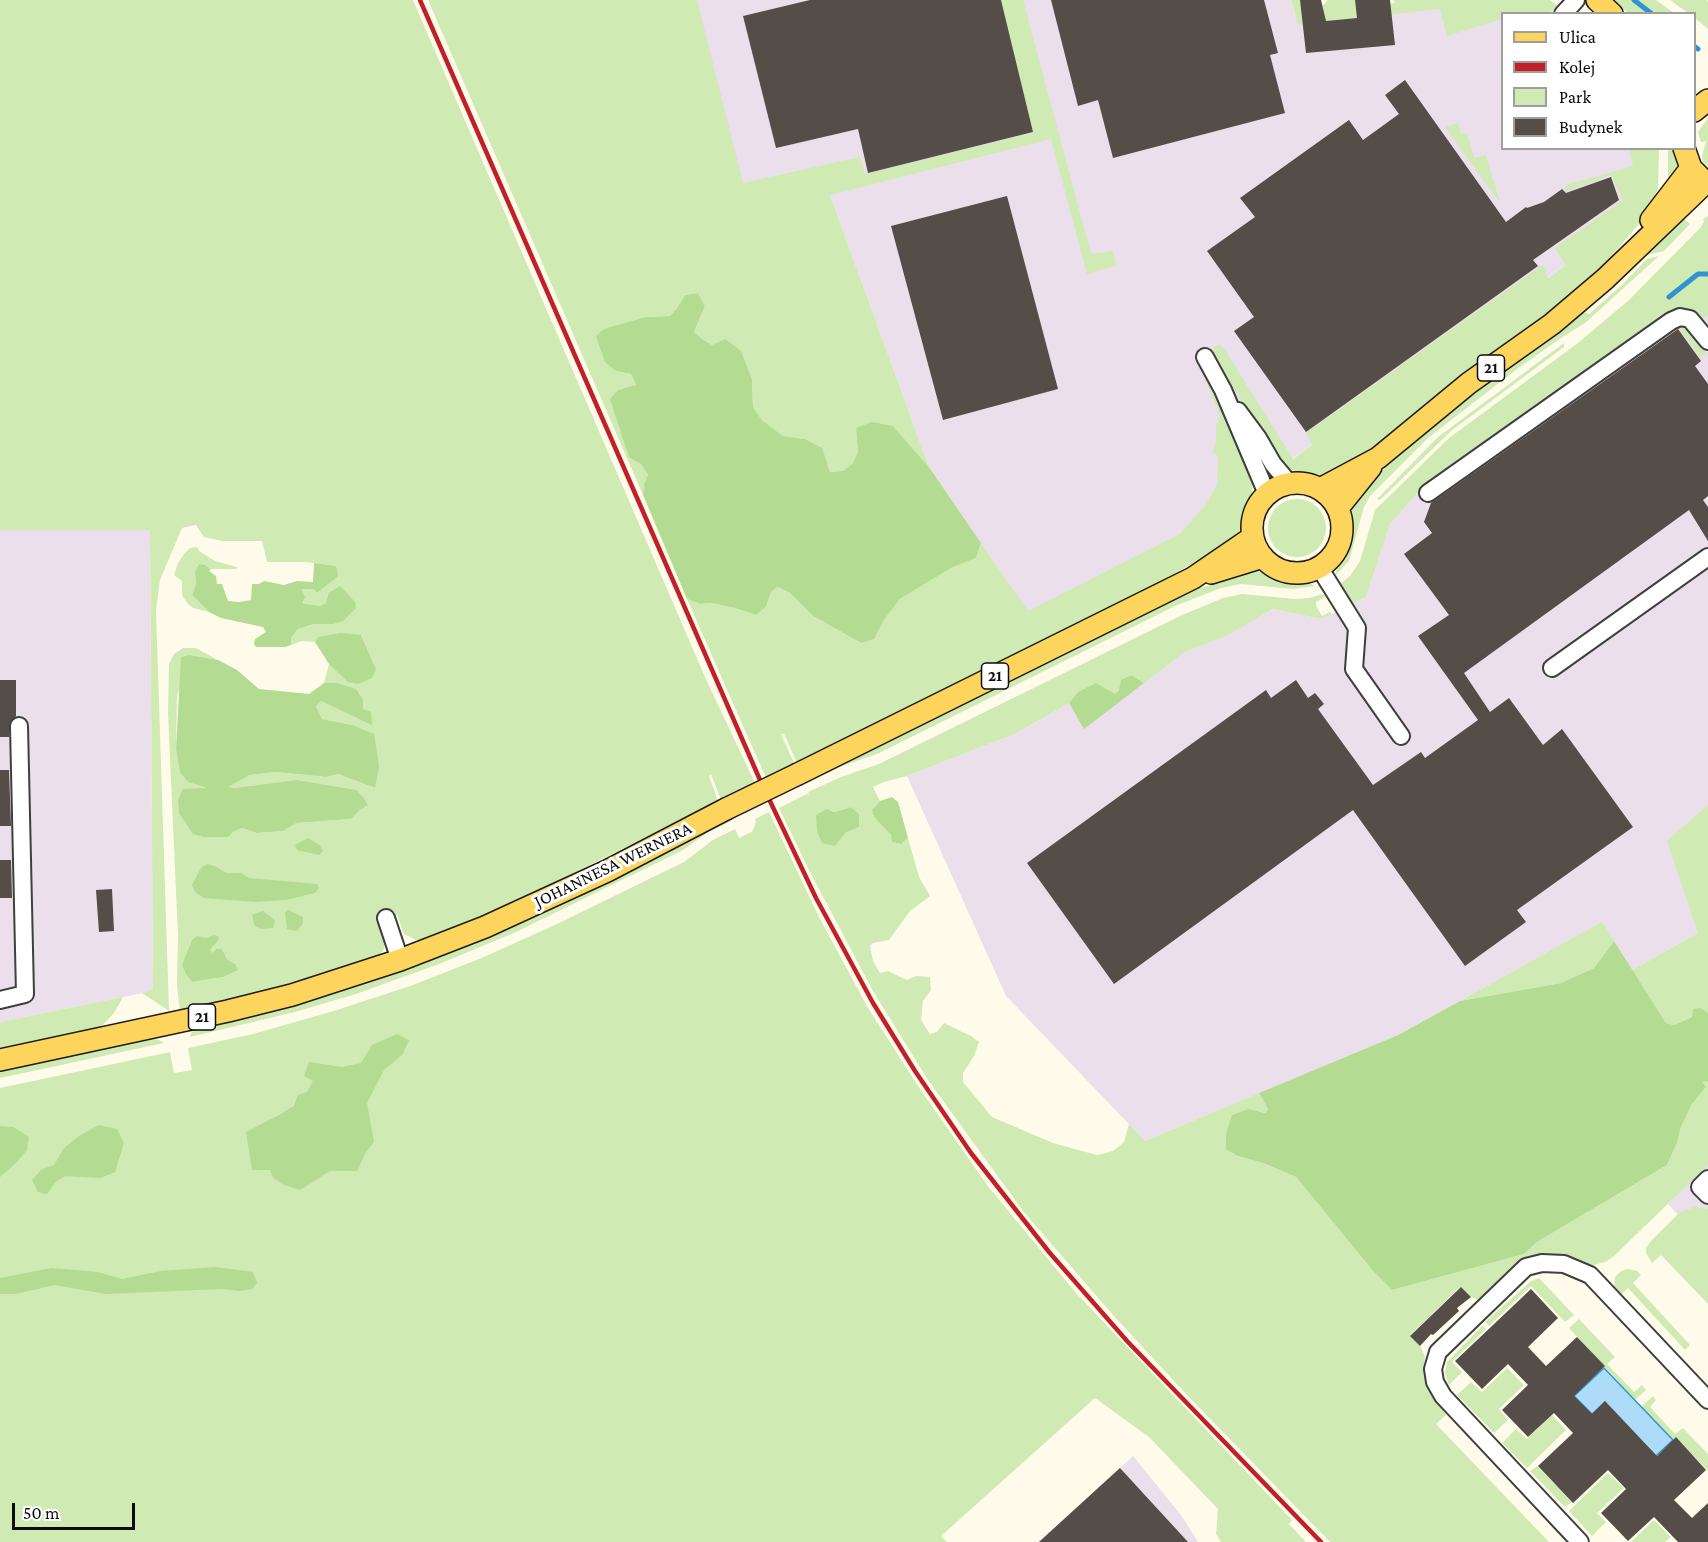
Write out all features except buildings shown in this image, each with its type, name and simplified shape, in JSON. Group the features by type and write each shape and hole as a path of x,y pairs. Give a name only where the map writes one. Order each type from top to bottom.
{"main road":[{"path":"1597,0 1610,12"},
{"name":"21","path":"1320,489 1378,458 1469,384 1552,324 1605,279 1697,170"},
{"name":"21","path":"1338,508 1378,458"},
{"path":"1289,483 1311,485 1320,489 1338,508 1342,521 1342,535 1334,553 1319,567 1300,573 1280,569 1263,557 1257,548 1253,537 1254,513 1267,494 1289,483"},
{"name":"JOHANNESA WERNERA","path":"0,1060 228,1011 302,992 400,960 485,927 607,871 726,809 1193,578 1253,537"},
{"name":"JOHANNESA WERNERA","path":"1193,578 1263,557"}],"lane":[{"path":"1565,12 1576,0"},
{"path":"1428,493 1671,321 1680,317 1690,319 1708,341"},
{"path":"1205,357 1223,390 1267,494"},
{"path":"1223,390 1258,438 1273,464 1289,483"},
{"path":"1551,668 1708,557"},
{"path":"1319,567 1357,628 1354,669 1401,736"},
{"path":"0,1000 25,994 19,726"},
{"path":"386,918 400,960"},
{"path":"1708,1179 1700,1187 1708,1196"},
{"path":"1580,1542 1443,1396 1435,1382 1433,1369 1437,1352 1526,1267 1542,1263 1564,1264 1590,1275 1708,1400"}],"shaded area":[{"path":"433,0 1291,0 1295,15 1447,0 1522,0 1538,12 1501,12 1501,150 1640,150 1639,192 1608,235 1292,459 1246,483 1248,496 1037,625 929,467 830,195 579,255"},
{"path":"1695,283 1708,302 1708,830 1698,933 1632,970 1602,923 1398,1035 1145,1141 1006,996 907,776 1015,734 1069,703 1084,728 1185,652 1226,635 1273,609 1321,619 1366,597 1390,524 1440,468"},
{"path":"0,530 150,530 153,991 0,1022"},
{"path":"1708,1140 1708,1246 1668,1204"},
{"path":"1133,1456 1181,1515 1198,1542 1038,1542"}],"green space":[{"path":"0,0 413,0 705,677 755,783 721,800 711,774 709,776 718,801 518,901 422,940 416,940 404,934 397,915 392,915 378,920 385,940 384,949 379,956 309,981 180,1012 177,985 178,936 168,713 169,664 174,654 183,648 196,648 218,660 190,655 177,696 176,749 180,773 188,782 208,789 233,832 242,828 257,833 283,831 295,823 351,819 360,810 296,780 227,787 250,775 276,772 326,777 338,774 375,788 352,725 321,719 316,707 321,701 351,715 363,709 337,683 324,683 329,664 336,669 376,669 361,635 318,637 315,642 302,641 291,645 291,638 298,629 315,624 333,624 326,603 320,606 302,603 301,589 313,589 317,593 336,566 305,562 267,562 262,541 222,541 204,537 196,525 182,528 160,580 156,610 169,1011 142,993 153,990 150,530 0,530","holes":["218,941 210,950 212,954 216,949 222,949 227,959 235,964 223,977 192,982 182,965"]},
{"path":"428,0 697,0 743,183 860,157 865,174 1033,133 1001,0 1023,0 1091,254 1113,251 1116,266 1087,274 1051,139 830,195 929,467 893,426 856,428 858,452 852,464 843,471 830,472 821,448 805,439 783,436 762,420 753,407 752,380 694,332 705,306 698,293 685,295 670,316 646,317 616,371 631,374 636,386 618,390 641,464 648,475 643,495"},
{"path":"1291,0 1300,0 1302,9 1323,5 1328,0 1355,0 1356,9 1394,3 1394,0 1550,0 1559,7 1551,12 1501,12 1501,19 1447,36 1440,9 1298,24"},
{"path":"1611,0 1656,0 1673,12 1627,12"},
{"path":"1670,0 1706,0 1708,2 1708,29 1696,19 1696,12 1687,12"},
{"path":"1708,118 1708,166 1703,162 1702,156 1706,141 1701,142 1698,132"},
{"path":"1458,123 1461,134 1467,133 1474,158 1486,155 1500,203 1445,127"},
{"path":"1629,150 1659,150 1658,190 1655,194 1660,199 1599,271 1573,295 1344,469 1328,476 1309,476 1290,469 1278,458 1213,353 1214,347 1219,345 1223,347 1293,459 1312,445 1306,433 1542,265 1547,271 1545,273 1548,278 1566,265 1555,248 1623,200 1611,175 1565,192 1565,187 1633,166"},
{"path":"1668,150 1676,150 1675,176 1668,182"},
{"path":"1680,216 1690,224 1664,251 1647,255 1647,251"},
{"path":"1708,216 1708,315 1702,319 1693,313 1675,311 1667,313 1431,478 1390,524 1366,597 1350,605 1339,585 1350,576 1360,561 1375,510 1449,438 1578,343 1629,300 1700,228 1704,222 1703,219"},
{"path":"1659,256 1585,323 1517,369 1428,438 1370,496 1364,507 1349,561 1336,575 1337,563 1348,543 1351,513 1364,489 1429,427 1581,311 1589,314 1647,259"},
{"path":"698,293 705,306 694,332 712,345 725,339 741,351 752,380 753,407 762,420 783,436 805,439 822,448 830,472 843,471 852,464 858,452 856,428 872,422 893,426 929,467 981,543 976,558 953,567 900,599 884,620 874,639 861,643 813,616 790,593 777,587 771,592 766,607 756,615 735,608 711,603 700,604 687,599 643,495 648,475 641,464 629,457 610,399 618,390 636,385 631,374 616,371 605,362 596,336 604,329 646,317 670,316 685,295"},
{"path":"1677,325 1684,325 1691,329 1706,353 1700,357"},
{"path":"1564,343 1564,347 1451,431 1380,500 1377,499 1438,437"},
{"path":"1198,362 1247,462 1253,482 1251,501 1238,534 1137,596 797,763 784,734 781,734 794,763 766,778 687,599 700,604 711,603 735,608 756,615 766,607 771,592 776,587 790,593 813,616 861,643 874,638 900,599 953,567 976,558 981,543 1028,611 1180,534 1207,503 1217,484 1218,458 1213,451 1220,415"},
{"path":"1291,499 1303,499 1318,507 1326,522 1326,534 1318,549 1303,557 1291,557 1276,549 1268,534 1268,522 1276,507"},
{"path":"197,547 199,551 215,561 237,567 237,569 211,569 205,565 195,572 196,584 192,595 209,612 193,608 187,603 182,595 182,581 174,575 184,554 190,548"},
{"path":"314,563 336,566 338,576 317,593 313,589 301,589 305,597 302,603 320,606 326,603 329,593 340,586 355,602 356,608 343,621 333,624 314,624 298,629 291,638 291,645 285,647 256,647 255,639 266,632 263,627 221,618 209,612 192,595 196,584 195,572 199,564 211,569 209,571 216,576 217,584 222,584 228,601 239,602 251,600 252,584 264,581 284,585 297,581 313,582"},
{"path":"1254,570 1291,580 1305,581 1315,586 1293,589 1241,584 1221,588 1175,606 877,754 804,783 1181,595"},
{"path":"1242,594 1295,599 1323,594 1325,597 1316,602 1316,606 1322,616 1330,612 1332,614 1321,619 1273,609 1226,636 1185,652 1144,683 1132,675 1115,694 1107,691 1078,692 1069,703 1015,734 873,787 880,801 872,810 874,817 891,835 893,842 900,844 908,838 919,877 930,896 910,911 889,940 873,943 870,946 873,961 880,973 888,971 907,980 916,976 930,977 931,990 923,1001 921,1020 930,1034 937,1032 944,1023 979,1042 974,1056 963,1073 963,1082 992,1117 1053,1143 1097,1155 1113,1151 1124,1142 1129,1124 1145,1141 1259,1093 1268,1109 1265,1113 1249,1109 1238,1156 1263,1163 1296,1177 1373,1271 1392,1290 1524,1254 1537,1242 1667,1165 1692,1104 1706,1087 1703,1081 1708,1081 1708,1165 1613,1257 1594,1265 1563,1256 1547,1256 1517,1264 1478,1300 1460,1287 1410,1335 1425,1356 1423,1370 1427,1389 1446,1415 1436,1424 1549,1542 1330,1542 1187,1395 1113,1315 1023,1211 928,1080 873,991 779,808 841,777 879,764 1180,616 1223,598","holes":["851,807 859,814 859,827 845,833 827,809 834,812"]},
{"path":"341,633 361,635 376,669 372,678 358,684 348,682 329,664 315,642 318,637"},
{"path":"190,655 218,660 237,670 259,689 309,694 324,683 337,683 356,689 363,700 363,709 371,712 372,725 321,701 316,707 322,719 352,725 374,734 379,766 375,788 338,774 326,777 276,772 250,775 228,787 296,780 356,790 368,805 351,819 296,823 283,831 257,833 242,828 228,837 204,837 193,834 179,813 178,800 183,789 206,788 188,782 180,773 176,749 181,657"},
{"path":"1132,675 1144,683 1084,729 1069,703 1078,692 1096,683 1115,694 1119,690 1121,680"},
{"path":"892,797 898,802 908,838 901,844 892,842 891,835 874,817 872,810 880,801"},
{"path":"1708,805 1708,1013 1701,1008 1692,1017 1674,1025 1666,1023 1632,970 1698,933 1667,841"},
{"path":"851,807 859,814 859,827 845,833 835,846 822,843 817,831 816,815 827,809 834,812"},
{"path":"769,812 820,919 868,1008 920,1089 987,1185 1075,1292 1292,1520 1289,1524 1306,1542 1221,1542 1216,1534 1218,1509 1149,1437 1095,1398 941,1536 947,1542 0,1542 0,1088 170,1052 174,1073 192,1070 188,1048 253,1034 337,1010 413,985 484,957 684,862 713,840 735,829 739,838 752,832 755,819"},
{"path":"730,819 731,821 710,831 683,850 516,932 439,964 356,994 295,1012 190,1037 196,1029 349,988 408,967"},
{"path":"308,838 321,846 323,851 319,855 297,850 295,845"},
{"path":"207,864 226,873 241,873 249,878 317,884 319,888 315,893 286,900 255,902 204,898 195,892 192,885 201,868"},
{"path":"288,910 303,917 303,923 297,931 287,929 285,913"},
{"path":"263,911 275,920 273,928 261,929 254,925 252,915"},
{"path":"1602,922 1614,941 1594,968 1561,983 1460,1001"},
{"path":"214,935 219,937 210,950 212,953 216,949 222,949 227,959 235,964 238,970 223,977 192,982 182,965 192,940 197,936 206,938"},
{"path":"1614,941 1666,1023 1674,1025 1692,1017 1693,1009 1701,1008 1708,1013 1708,1081 1703,1082 1706,1087 1692,1104 1667,1165 1537,1242 1524,1254 1392,1290 1373,1271 1296,1177 1263,1163 1238,1156 1226,1149 1226,1134 1232,1115 1249,1109 1265,1113 1268,1109 1259,1093 1398,1035 1460,1001 1561,983 1594,968"},
{"path":"123,997 114,1013 98,1030 0,1051 0,1022"},
{"path":"397,1034 409,1040 403,1054 384,1070 367,1103 374,1142 357,1171 330,1171 300,1190 284,1185 273,1178 270,1170 252,1170 246,1132 294,1106 298,1095 307,1092 313,1081 304,1076 309,1062 342,1067 361,1063 372,1045"},
{"path":"146,1038 164,1043 0,1078 0,1069"},
{"path":"99,1125 117,1129 124,1143 115,1172 101,1178 65,1176 56,1182 47,1194 38,1192 32,1180 42,1169 54,1165 64,1148"},
{"path":"0,1126 13,1127 29,1137 27,1150 0,1177"},
{"path":"1695,1207 1708,1209 1708,1304 1661,1255 1652,1263 1646,1253 1646,1248 1651,1241 1680,1212"},
{"path":"216,1267 253,1272 257,1283 252,1289 239,1291 222,1289 106,1294 54,1285 16,1294 0,1294 0,1278 51,1268 98,1272 122,1279 161,1271"},
{"path":"1627,1269 1637,1271 1641,1275 1633,1283 1690,1345 1685,1350 1628,1288 1619,1296 1614,1290 1615,1277"},
{"path":"1539,1278 1574,1315 1565,1322 1531,1286 1489,1326 1485,1322 1531,1281"},
{"path":"1579,1319 1615,1357 1607,1364 1634,1392 1642,1385 1646,1390 1635,1400 1569,1328"},
{"path":"1482,1326 1486,1329 1452,1362 1462,1372 1449,1385 1445,1373 1447,1362"},
{"path":"1507,1368 1524,1385 1499,1409 1508,1420 1494,1433 1457,1395 1471,1382 1482,1392"},
{"path":"1653,1396 1656,1400 1650,1407 1675,1434 1683,1428 1708,1454 1708,1471 1641,1407"},
{"path":"1552,1415 1566,1430 1527,1468 1502,1443 1516,1429 1527,1439"},
{"path":"1537,1466 1572,1502 1565,1507 1530,1471"},
{"path":"1608,1473 1624,1488 1597,1513 1606,1522 1592,1536 1569,1511"},
{"path":"1654,1520 1671,1537 1665,1542 1631,1542"}],"water":[{"path":"1604,1368 1673,1440 1644,1467 1605,1402 1592,1414 1574,1396"}],"waterway":[{"path":"1634,0 1649,12"},
{"path":"1669,297 1698,274 1708,274"}],"railway":[{"path":"420,0 760,780 816,898 873,1003 915,1071 971,1153 1049,1252 1127,1341 1321,1542"}]}
